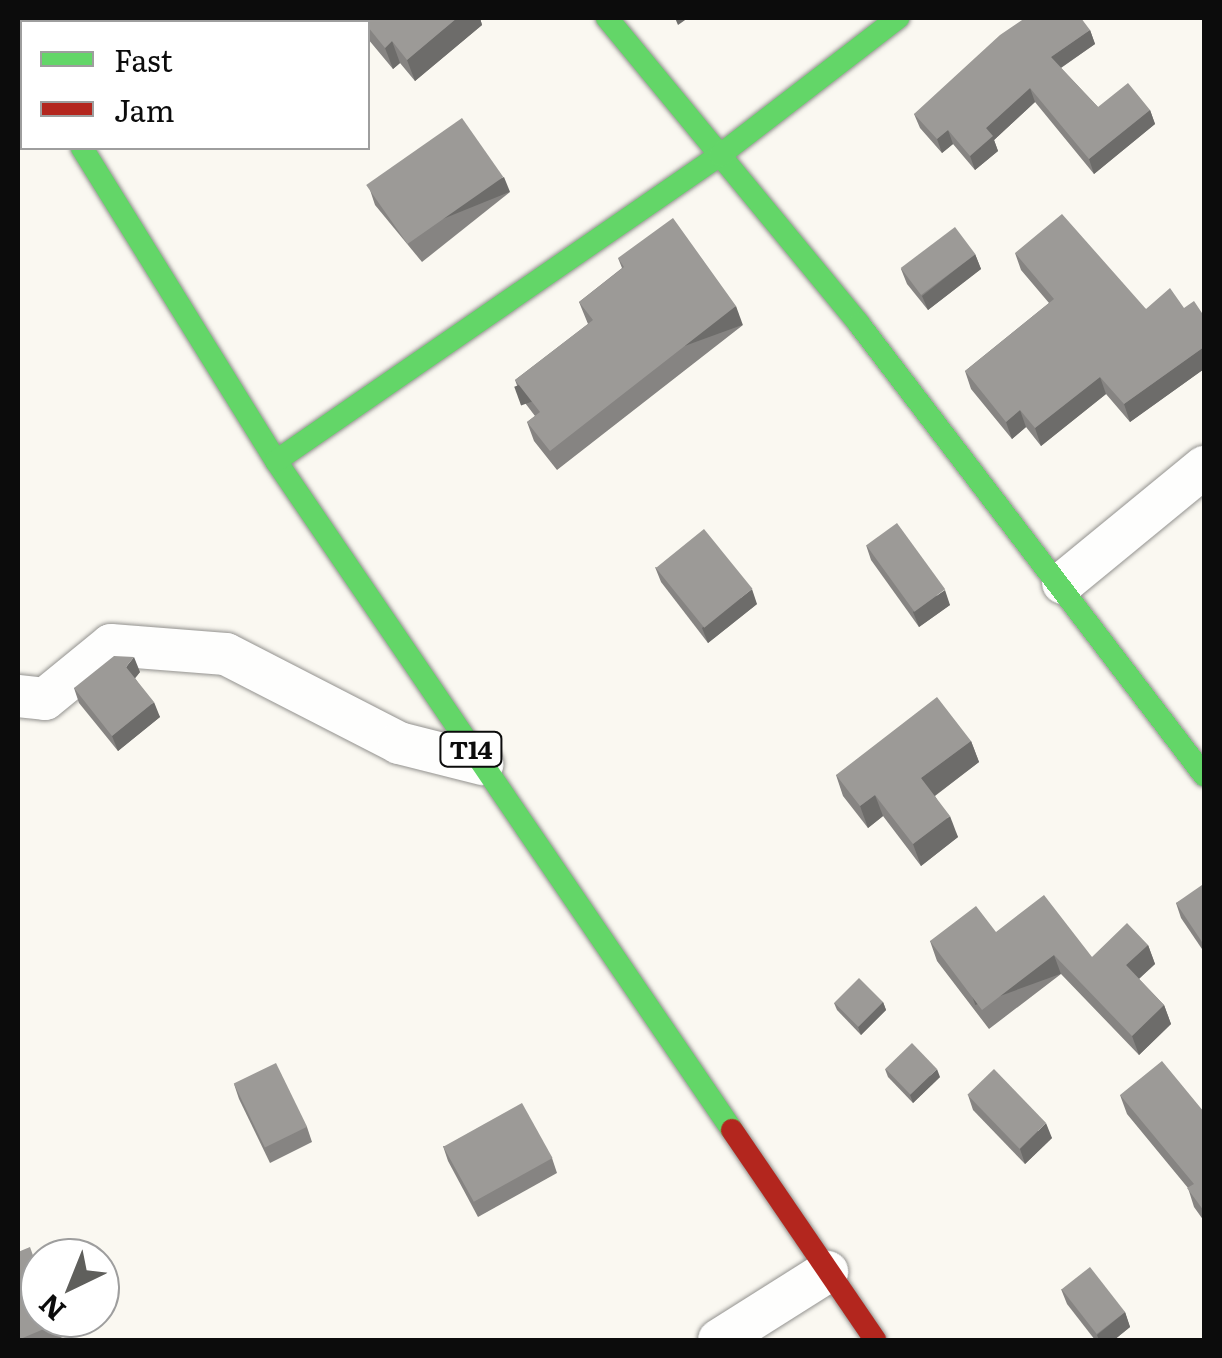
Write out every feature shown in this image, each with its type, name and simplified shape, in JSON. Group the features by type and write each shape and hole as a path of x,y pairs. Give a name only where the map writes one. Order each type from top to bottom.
{"main road":[{"path":"608,18 1063,583 1204,776"},
{"path":"276,461 720,155 898,18"},
{"name":"T14","path":"83,150 276,461 874,1340"}],"street":[{"path":"1063,583 1204,467"},
{"path":"18,696 45,699 112,646 226,654 399,743 482,764"},
{"path":"719,1340 827,1272"}],"building":[{"path":"359,18 457,18 407,60 392,41 385,48 370,29 370,20"},
{"path":"1025,18 1081,18 1090,30 1051,57 1098,107 1128,83 1150,110 1089,159 1030,88 986,128 993,136 970,156 948,130 937,139 914,114 1000,35"},
{"path":"462,118 503,177 407,244 366,185"},
{"path":"1062,214 1146,309 1170,288 1184,308 1194,301 1204,316 1204,347 1124,404 1100,377 1035,428 1020,410 1006,422 965,371 1054,299 1015,253"},
{"path":"673,218 736,306 550,451 527,422 540,412 515,380 593,320 579,302 624,267 618,258"},
{"path":"955,227 975,254 921,295 901,268"},
{"path":"897,523 945,589 914,612 866,545"},
{"path":"704,529 752,589 704,628 656,568"},
{"path":"114,656 134,657 126,667 154,702 112,736 74,688"},
{"path":"937,697 971,741 921,778 950,816 913,844 875,795 860,806 836,775"},
{"path":"1202,885 1204,889 1204,945 1176,903"},
{"path":"1044,895 1092,957 1127,923 1148,945 1126,965 1164,1005 1132,1036 1054,955 982,1010 930,941 976,906 996,932"},
{"path":"859,978 883,1002 858,1027 834,1003"},
{"path":"912,1043 937,1069 910,1095 885,1069"},
{"path":"1162,1061 1204,1112 1204,1211 1187,1188 1194,1184 1120,1095"},
{"path":"276,1063 307,1127 265,1147 234,1084"},
{"path":"994,1069 1046,1123 1019,1149 967,1095"},
{"path":"522,1103 553,1158 474,1202 443,1147"},
{"path":"18,1252 23,1338 18,1340"},
{"path":"1090,1267 1125,1312 1097,1334 1062,1289"}],"traffic: fast":[{"path":"607,18 859,324 1204,775"},
{"path":"276,461 720,155 898,18"},
{"path":"18,43 20,47"},
{"path":"83,150 276,461 732,1130"}],"traffic: jam":[{"path":"732,1130 875,1340"}]}
